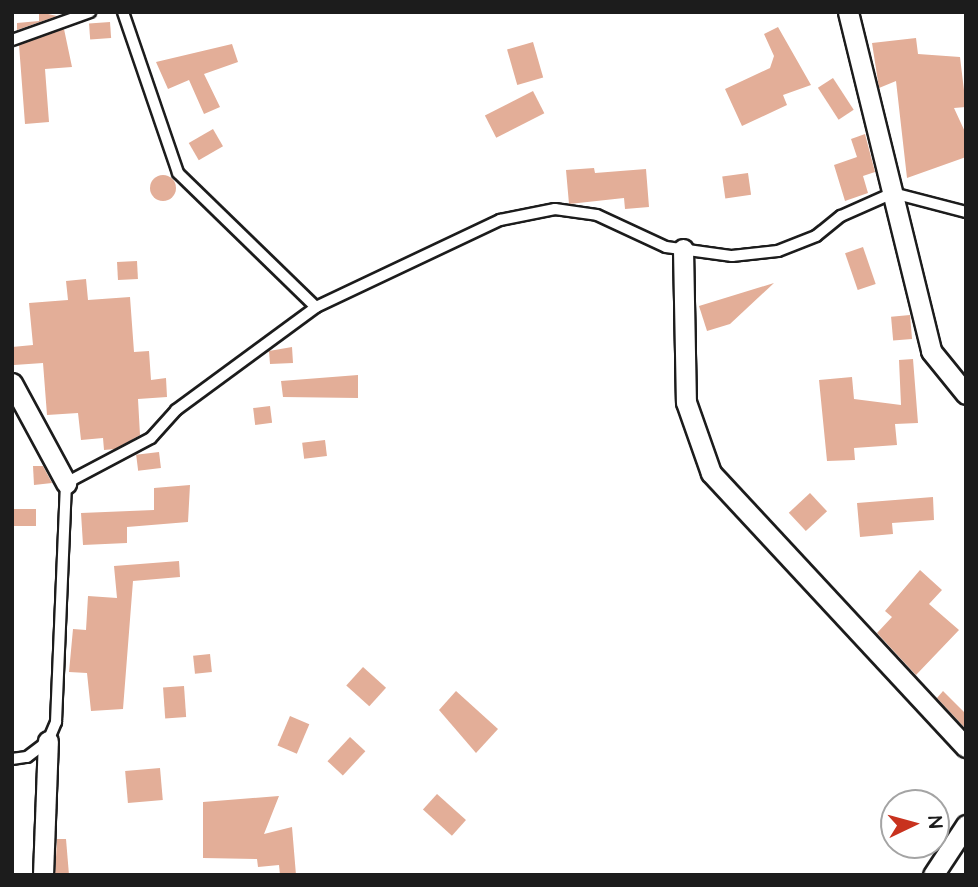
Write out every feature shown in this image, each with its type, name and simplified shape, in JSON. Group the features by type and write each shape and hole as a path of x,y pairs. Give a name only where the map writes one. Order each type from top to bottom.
{"street":[{"path":"848,12 931,351 966,394"},
{"path":"683,249 686,402 710,473 966,747"},
{"path":"12,383 66,483"},
{"path":"43,875 48,741"},
{"path":"933,875 966,825"}],"lane":[{"path":"12,40 90,12"},
{"path":"123,12 178,173 316,307"},
{"path":"12,759 27,758 48,741 56,722 66,483 151,438 176,410 316,307 499,220 555,209 597,215 683,249 732,256 778,251 893,192 966,212"}],"building":[{"path":"39,12 57,16 17,30 17,23 39,21"},
{"path":"110,22 111,38 90,39 89,23"},
{"path":"778,27 811,85 783,95 787,105 742,126 725,89 770,68 774,56 764,34"},
{"path":"64,29 72,67 45,69 49,122 25,124 19,45"},
{"path":"916,38 918,54 960,57 966,107 954,108 966,134 966,157 907,178 896,81 879,88 872,43"},
{"path":"533,42 543,78 517,85 507,49"},
{"path":"232,44 238,62 204,74 220,107 204,114 189,80 168,89 156,62"},
{"path":"833,78 854,110 839,120 818,88"},
{"path":"533,91 544,113 496,138 485,116"},
{"path":"213,129 223,146 199,160 189,143"},
{"path":"865,134 875,172 863,176 868,193 845,201 834,165 857,157 851,139"},
{"path":"594,168 595,173 646,169 649,207 625,209 624,198 569,204 566,170"},
{"path":"748,173 751,195 725,198 722,177"},
{"path":"163,175 172,179 176,188 172,197 163,201 154,197 150,188 154,179"},
{"path":"863,247 876,284 858,290 845,253"},
{"path":"137,261 138,279 118,280 117,262"},
{"path":"86,279 88,300 130,297 134,352 149,351 151,380 166,378 167,397 138,399 140,435 115,449 104,450 103,438 81,440 78,413 47,415 43,363 14,365 12,347 33,345 29,303 68,300 66,281"},
{"path":"774,283 730,324 707,331 699,306"},
{"path":"910,315 912,339 893,341 891,317"},
{"path":"292,347 293,363 270,364 269,351"},
{"path":"913,359 918,423 895,424 897,445 854,448 855,460 827,461 819,380 852,377 854,399 901,405 899,360"},
{"path":"358,375 358,398 283,397 281,381"},
{"path":"270,406 272,423 255,425 253,408"},
{"path":"325,440 327,456 304,459 302,443"},
{"path":"159,452 161,468 138,471 136,455"},
{"path":"33,466 43,466 52,483 34,485"},
{"path":"190,485 188,522 127,527 127,543 83,545 81,513 154,510 154,488"},
{"path":"810,493 827,511 806,531 789,513"},
{"path":"933,497 934,520 892,523 893,534 860,537 857,503"},
{"path":"12,509 36,509 36,526 12,526"},
{"path":"179,561 180,577 133,581 123,709 91,711 87,673 69,672 73,629 86,630 88,596 117,598 114,566"},
{"path":"920,570 942,590 929,604 959,630 916,675 877,633 892,617 885,611"},
{"path":"210,654 212,672 195,674 193,656"},
{"path":"363,667 386,688 369,706 346,686"},
{"path":"184,686 186,717 165,718 163,687"},
{"path":"456,691 498,729 476,753 439,710"},
{"path":"943,691 966,714 966,729 937,698"},
{"path":"290,716 309,724 297,754 277,745"},
{"path":"350,737 365,751 343,775 327,761"},
{"path":"160,768 163,800 128,803 125,771"},
{"path":"437,794 466,820 452,836 423,810"},
{"path":"279,796 264,834 292,827 296,875 280,875 279,865 258,867 257,859 203,858 203,802"},
{"path":"57,839 66,839 69,875 55,875"}]}
